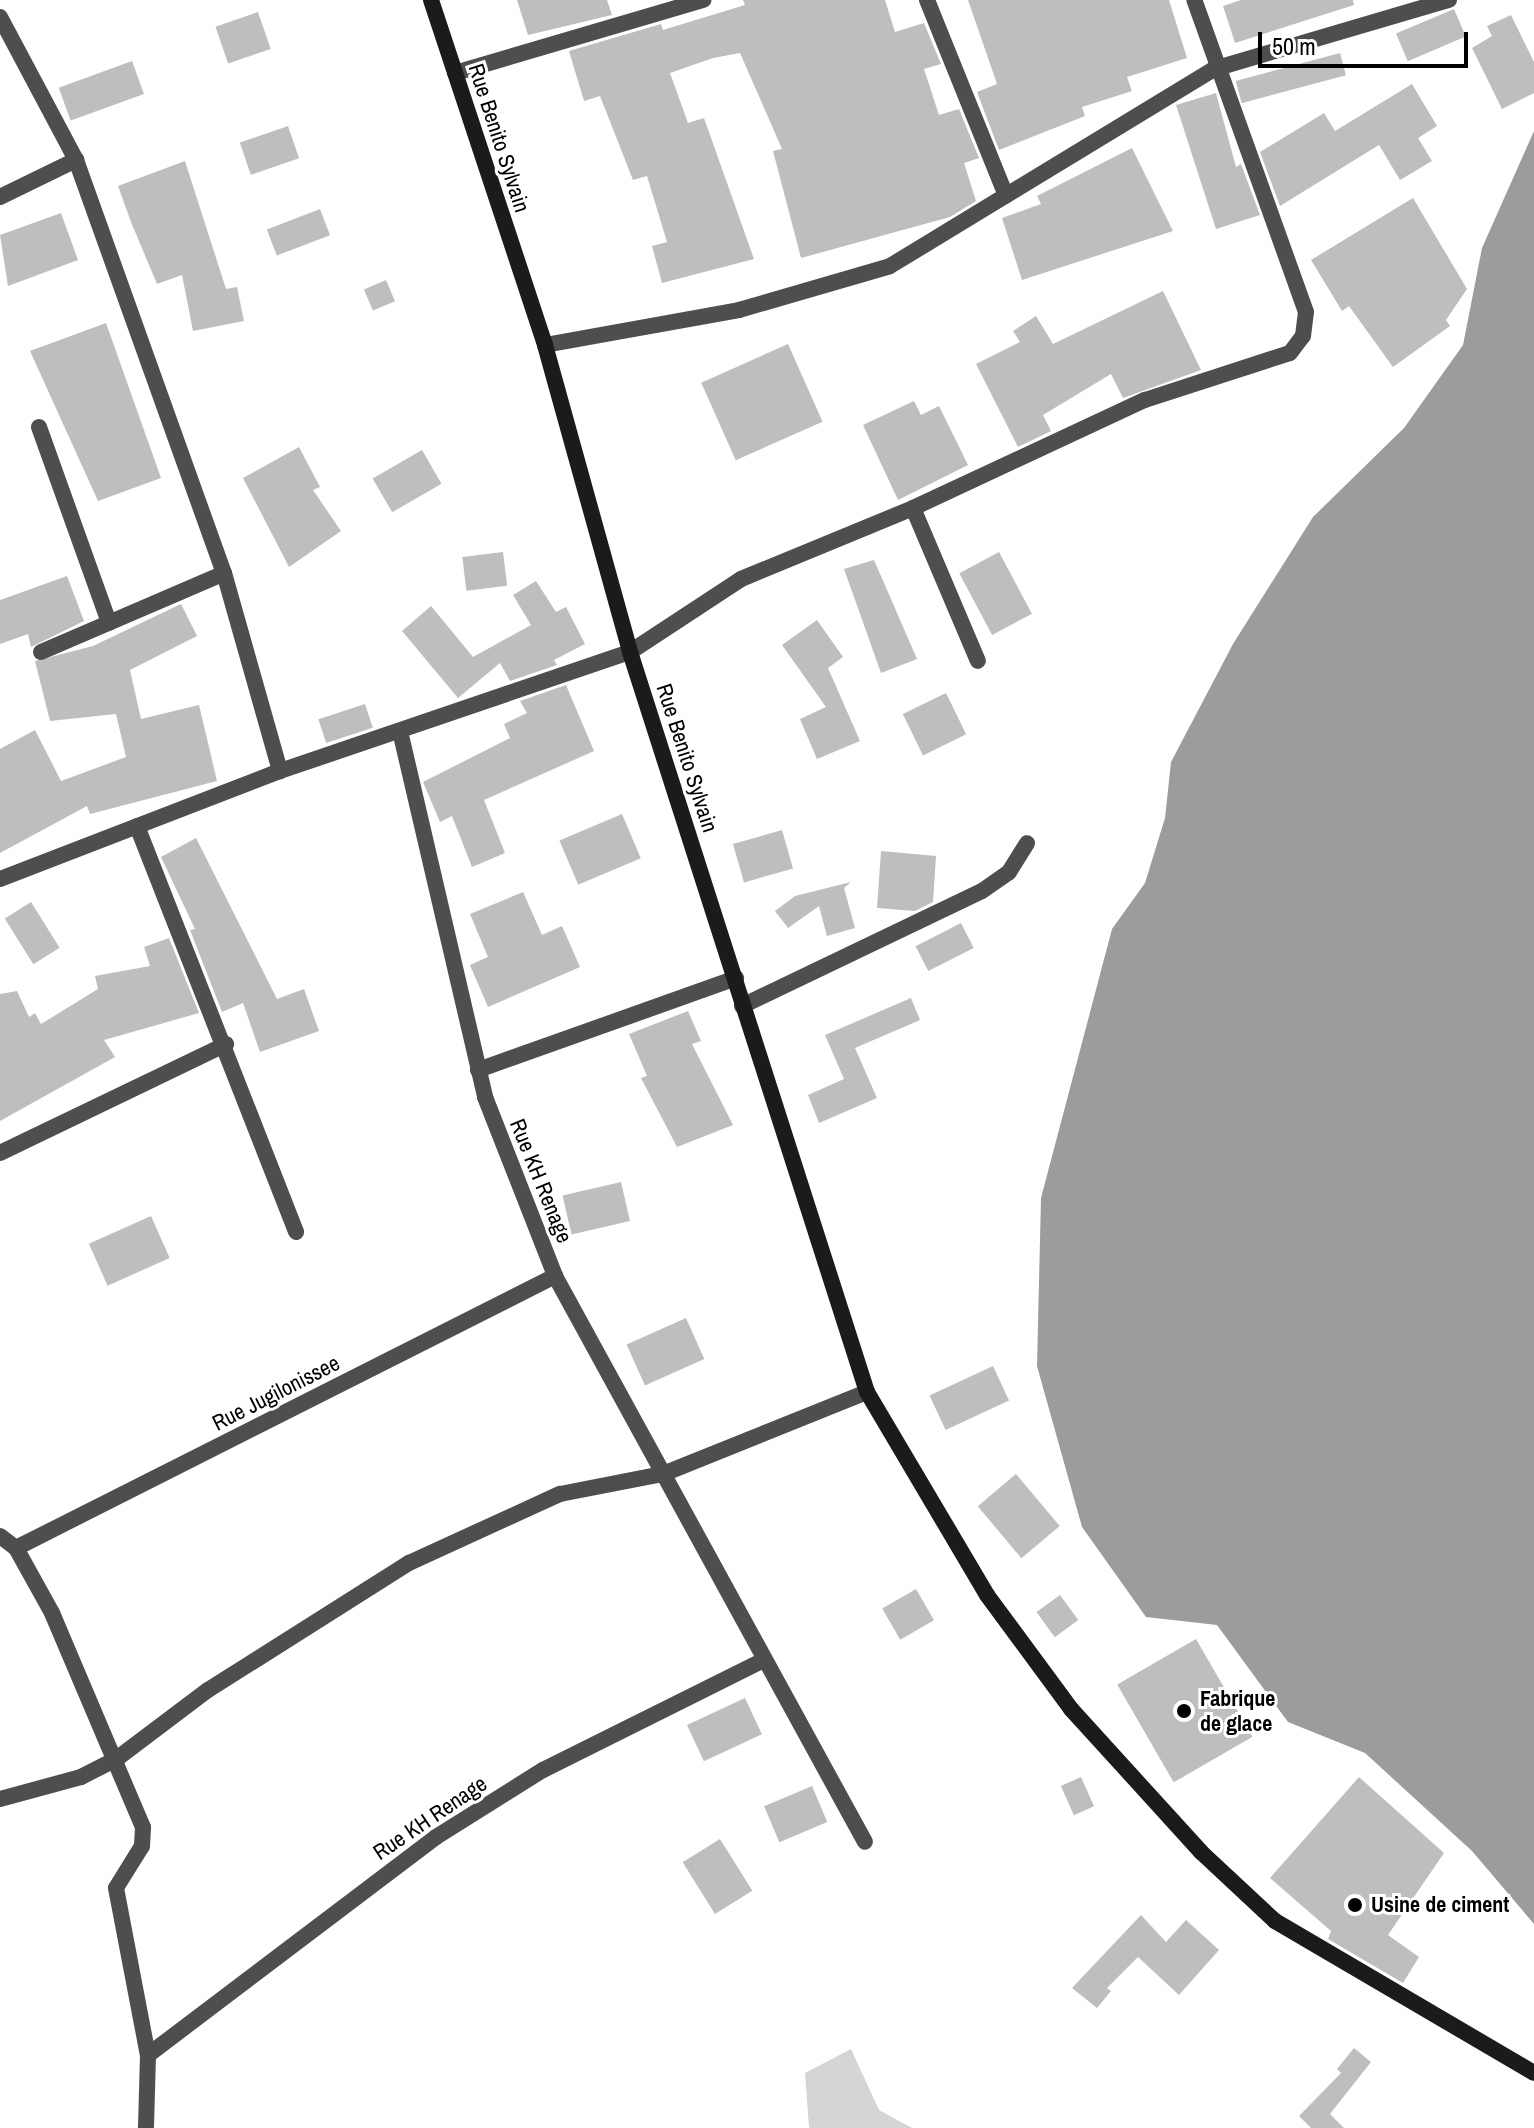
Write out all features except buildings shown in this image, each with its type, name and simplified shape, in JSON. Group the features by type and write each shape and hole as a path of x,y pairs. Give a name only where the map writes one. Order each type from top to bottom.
{"main road":[{"name":"Rue Benito Sylvain","path":"431,0 545,345 630,652 867,1392 935,1515 1071,1709 1222,1872 1275,1921 1534,2073"}],"street":[{"path":"455,73 703,0"},
{"path":"927,0 1006,196"},
{"path":"0,879 280,771 630,652 741,579 913,508 1145,400 1290,353 1303,336 1306,312 1214,69 1194,0"},
{"path":"545,345 739,310 890,266 1214,69 1449,0"},
{"path":"0,17 76,160 224,573 280,771"},
{"path":"0,197 76,160"},
{"path":"39,427 109,623"},
{"path":"913,508 978,661"},
{"path":"41,652 224,573"},
{"name":"Rue KH Renage","path":"400,731 478,1070 555,1276 865,1842"},
{"path":"137,826 226,1044 296,1232"},
{"path":"742,1006 982,891 1009,872 1027,843"},
{"path":"478,1070 736,978"},
{"path":"0,1153 226,1044"},
{"name":"Rue Jugilonissee","path":"16,1548 555,1276"},
{"path":"0,1799 81,1777 115,1760 208,1690 409,1563 560,1494 663,1474 867,1392"},
{"path":"0,1536 16,1548 52,1613 145,1836 116,1888 148,2055 146,2128"},
{"name":"Rue KH Renage","path":"148,2055 436,1837 543,1770 764,1660"}],"shaded area":[{"path":"1534,131 1534,1924 1472,1851 1365,1753 1288,1722 1217,1625 1146,1617 1082,1527 1037,1366 1041,1198 1112,929 1145,883 1165,818 1171,762 1233,644 1313,517 1404,428 1463,345 1482,248"},
{"path":"851,2049 879,2110 912,2128 809,2128 805,2073"}],"place":[{"name":"Fabrique de glace","path":"1184,1711"},
{"name":"Usine de ciment","path":"1355,1905"}]}
